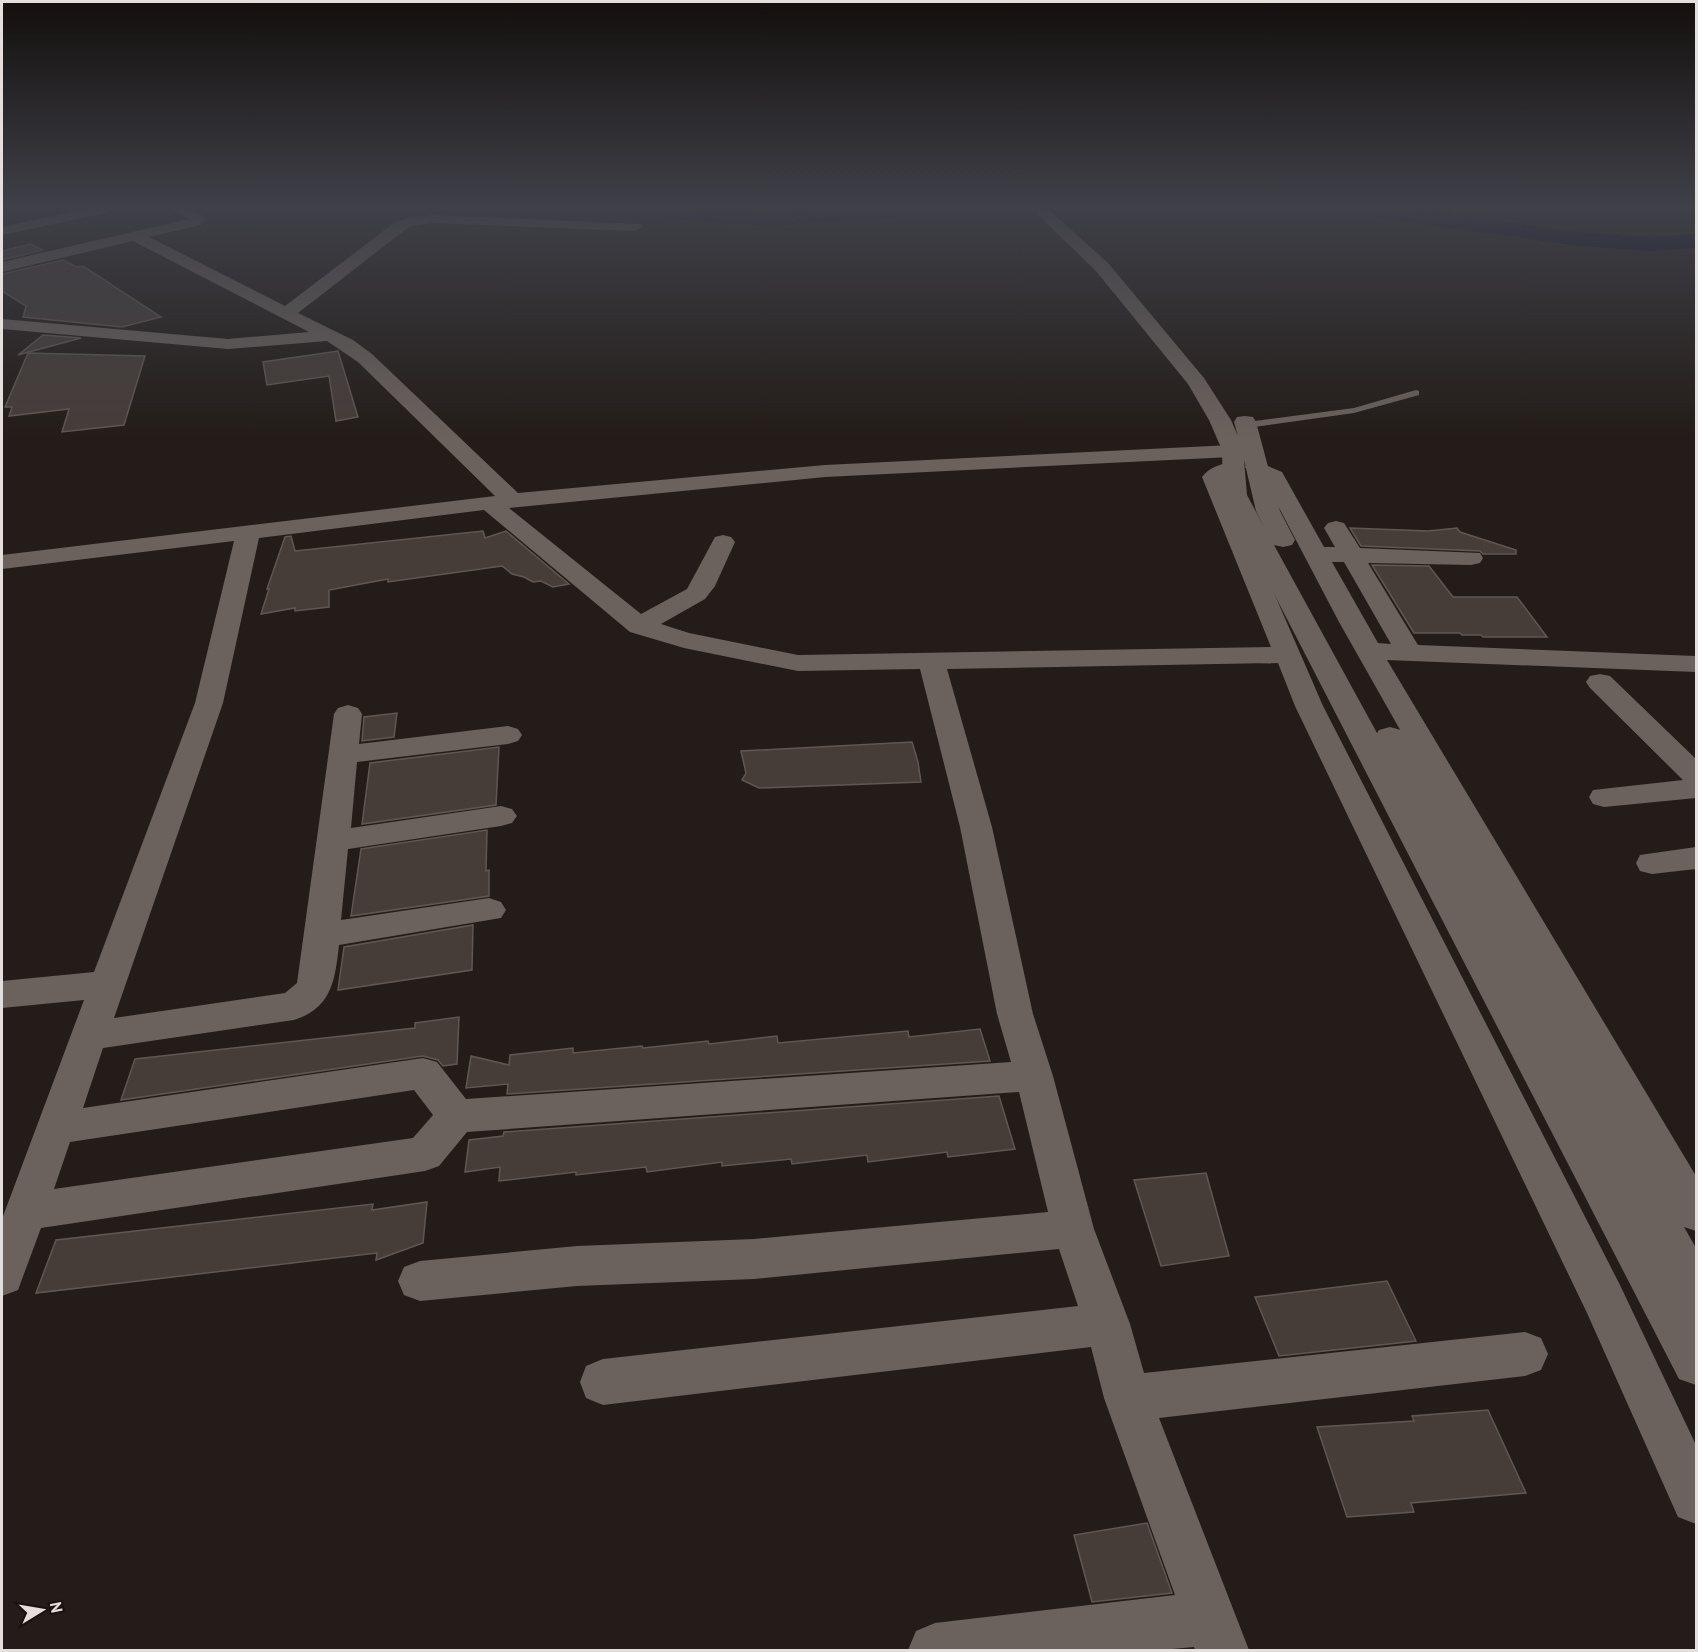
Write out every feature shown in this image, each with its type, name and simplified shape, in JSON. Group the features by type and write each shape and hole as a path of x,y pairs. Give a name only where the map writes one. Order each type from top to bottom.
{"street":[{"path":"232,285 331,335 365,358 501,502 639,626 684,640 798,663 1287,655"},
{"path":"287,313 323,285"},
{"path":"1117,285 1197,382 1220,420 1696,1362"},
{"path":"1139,285 1192,347"},
{"path":"2,324 228,344 331,335"},
{"path":"1237,408 1247,425 1244,469 1696,1291"},
{"path":"1244,469 1213,477 1309,706 1603,1298 1696,1499"},
{"path":"2,562 501,502 825,471 1244,469 1274,477 1314,554 1696,1213"},
{"path":"1336,528 1410,654"},
{"path":"2,1276 209,703 218,674 248,533"},
{"path":"639,626 696,594 703,586 723,542"},
{"path":"1314,554 1471,558"},
{"path":"1370,651 1686,664 1696,683"},
{"path":"931,660 976,827 1015,1014 1034,1076 1073,1229 1107,1324 1128,1398 1216,1634 935,1650"},
{"path":"1600,681 1696,775"},
{"path":"88,1036 294,1006 308,997 316,986 348,714"},
{"path":"343,755 508,735"},
{"path":"1604,797 1696,788"},
{"path":"333,842 501,816"},
{"path":"1652,863 1696,858"},
{"path":"322,935 489,910"},
{"path":"2,994 107,984"},
{"path":"56,1128 423,1073 456,1116"},
{"path":"25,1212 425,1154 456,1116 1034,1076"},
{"path":"420,1281 577,1266 754,1259 1073,1229"},
{"path":"603,1382 1107,1324"},
{"path":"1128,1398 1525,1354"}],"lane":[{"path":"1247,425 1352,412 1389,404 1416,393"}],"building":[{"path":"2,285 112,285 161,317 122,327 23,317 26,306 2,291"},
{"path":"43,335 81,338 18,355"},
{"path":"338,351 358,417 336,421 329,376 267,385 263,362"},
{"path":"28,353 145,356 124,425 62,432 69,409 9,416 12,407 5,407"},
{"path":"1350,528 1428,531 1457,528 1460,532 1516,550 1516,554 1361,546"},
{"path":"483,531 485,538 506,531 569,584 553,587 541,581 533,582 512,574 502,566 388,582 388,579 329,590 329,607 295,611 295,608 261,614 285,537 291,536 295,551"},
{"path":"1372,565 1429,566 1453,597 1517,597 1547,637 1483,637 1460,633 1414,633"},
{"path":"397,713 394,737 362,741 364,717"},
{"path":"912,742 921,782 759,788 742,780 746,773 741,751"},
{"path":"499,747 496,805 362,824 370,763"},
{"path":"487,830 486,871 489,870 489,896 351,916 361,849"},
{"path":"473,925 472,970 338,990 344,947"},
{"path":"459,1017 457,1064 443,1066 438,1060 423,1056 121,1100 135,1059 415,1028 415,1023"},
{"path":"980,1029 990,1061 507,1094 508,1084 466,1088 471,1056 509,1065 510,1055 573,1048 573,1053 708,1041 709,1044 777,1036 778,1043 908,1031 909,1037"},
{"path":"999,1096 1015,1149 948,1157 947,1152 868,1162 867,1155 792,1164 791,1159 722,1166 722,1162 647,1172 646,1167 499,1181 500,1167 465,1172 469,1140 503,1136 504,1132"},
{"path":"1206,1173 1229,1256 1161,1266 1134,1180"},
{"path":"427,1202 423,1243 376,1260 377,1253 36,1293 56,1240 373,1204 372,1210"},
{"path":"1387,1281 1416,1341 1279,1356 1255,1297"},
{"path":"1488,1410 1526,1493 1411,1503 1414,1512 1347,1517 1317,1427 1414,1421 1412,1416"},
{"path":"1147,1523 1172,1593 1092,1602 1074,1535"}]}
